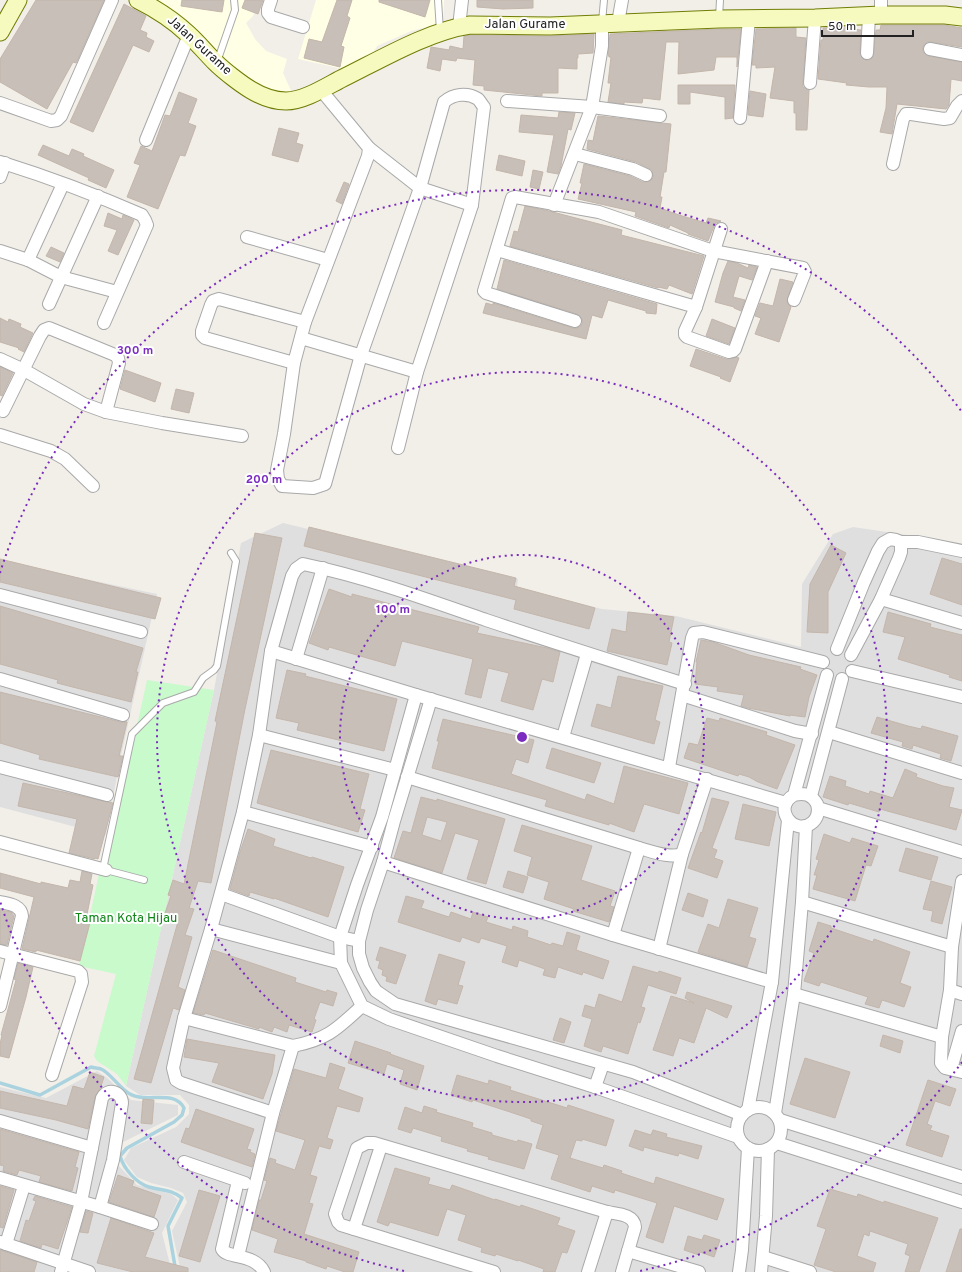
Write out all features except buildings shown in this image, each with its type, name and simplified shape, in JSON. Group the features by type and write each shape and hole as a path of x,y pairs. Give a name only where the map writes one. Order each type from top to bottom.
{"street":[{"path":"0,32 18,0"},
{"path":"0,103 51,121 57,120 61,116 112,0"},
{"name":"Jalan Gurame","path":"138,0 157,9 189,35 217,64 251,90 274,100 287,101 321,90 391,55 440,33 470,25 518,27 719,19 815,18 877,10 962,17"},
{"path":"271,0 268,14 271,17 303,27"},
{"path":"459,27 462,0"},
{"path":"554,205 592,107 602,46 610,23 622,0"},
{"path":"867,53 877,10"},
{"path":"810,82 815,18"},
{"path":"740,118 749,19"},
{"path":"146,140 189,35"},
{"path":"930,49 962,56"},
{"path":"321,90 369,148 420,188 472,205"},
{"path":"369,148 368,156 305,322 294,363 284,434 277,470 278,479 282,486 314,488 325,484 361,355 420,188 444,102 450,96 464,95 478,99 484,107 472,205 417,372 398,448"},
{"path":"507,101 592,107 660,116"},
{"path":"893,164 903,119 906,114 944,119 950,118 956,106 962,101"},
{"path":"575,154 633,169 646,175"},
{"path":"0,177 3,162 98,196 142,215 147,225 104,323"},
{"path":"28,260 64,184"},
{"path":"49,304 98,196"},
{"path":"574,320 486,293 484,288 512,198 515,197 599,212 713,251 805,270 794,300"},
{"path":"721,229 696,307 685,331 685,335 687,337 729,352 733,351 766,261"},
{"path":"247,237 328,260"},
{"path":"497,250 696,307"},
{"path":"0,251 28,260 61,277 117,292"},
{"path":"294,363 205,338 202,335 202,331 210,305 218,299 305,322"},
{"path":"3,412 40,336 44,330 49,328 116,355 119,362 106,412"},
{"path":"301,338 417,372"},
{"path":"0,359 24,370 84,404 106,412 242,436"},
{"path":"0,435 51,451 65,459 93,486"},
{"path":"837,649 878,551 883,544 890,540 901,542 918,542 962,551"},
{"path":"851,655 881,599 899,558 901,552 901,542"},
{"path":"273,1114 181,1083 176,1080 173,1068 184,1018 211,929 243,812 259,735 271,651 292,576 296,569 304,564 323,568 435,602 587,654 795,731 812,734"},
{"path":"296,659 323,568"},
{"path":"0,595 141,632"},
{"path":"881,599 962,622"},
{"path":"669,767 694,633 699,632 823,662"},
{"path":"811,796 847,675 854,663 851,655 845,650 837,649 826,654 823,662 824,670 827,675 837,679 847,675 962,698"},
{"path":"271,651 416,695 707,778 790,799 804,793 811,796 815,800 818,808 816,818 811,823 806,826 795,825 788,820"},
{"path":"563,737 587,654"},
{"path":"827,675 812,734 785,811 788,820 772,982 745,1112 737,1128 738,1137 748,1148 759,1151 772,1146 962,1202"},
{"path":"0,679 123,714"},
{"path":"416,695 395,770 383,862 367,910 359,941 359,954 363,968 376,991 395,1004 633,1072 745,1112 756,1107 764,1107 778,1117 962,1177"},
{"path":"431,699 407,777 388,819 372,847 357,885 340,937 341,963 362,1006 389,1019 497,1056 595,1087 738,1137"},
{"path":"829,732 962,773"},
{"path":"259,735 395,770"},
{"path":"0,767 107,795"},
{"path":"407,777 639,848 671,856 682,854"},
{"path":"659,949 682,854 707,778"},
{"path":"818,808 962,852"},
{"path":"243,812 372,847"},
{"path":"761,1272 772,1146 781,1134 778,1117 794,994 802,902 806,826"},
{"path":"0,842 104,870"},
{"path":"613,935 639,848"},
{"path":"383,862 613,935 772,982"},
{"path":"962,881 959,921 952,947 950,990 942,1037 941,1064 945,1068 956,1071 962,1031"},
{"path":"221,894 340,937 359,941"},
{"path":"0,902 13,905 22,913 14,954 0,1006"},
{"path":"802,902 952,947"},
{"path":"211,929 341,963"},
{"path":"776,942 798,945"},
{"path":"0,951 78,971 81,974 82,982 52,1075"},
{"path":"950,990 962,994"},
{"path":"794,994 942,1037"},
{"path":"389,1019 395,1004"},
{"path":"184,1018 293,1046 324,1037 335,1030 362,1006"},
{"path":"238,1256 273,1114 293,1046"},
{"path":"595,1087 603,1064"},
{"path":"62,1268 81,1202 102,1098 108,1091 119,1094 122,1100 121,1116 113,1160 100,1207"},
{"path":"0,1121 92,1148"},
{"path":"494,1272 341,1225 335,1214 357,1148 367,1143 381,1146 607,1212 630,1217 634,1220 635,1227 628,1251 625,1271"},
{"path":"354,1229 381,1146"},
{"path":"739,1272 742,1250 748,1148"},
{"path":"184,1162 238,1181 256,1185"},
{"path":"0,1178 100,1207 152,1224"},
{"path":"238,1181 221,1246 223,1252 250,1259 262,1267 264,1272"},
{"path":"24,1186 3,1243 62,1268 83,1271"},
{"path":"588,1272 607,1212"},
{"path":"628,1251 699,1272"},
{"path":"763,1257 810,1272"}],"lane":[{"path":"217,64 235,10 234,0"},
{"path":"438,0 440,33"},
{"path":"604,0 610,23"},
{"path":"719,19 720,0"},
{"path":"144,880 104,870 132,734 163,703 194,692 203,678 214,670 236,561 231,554"}],"shaded area":[{"path":"152,0 260,0 253,16 246,23 255,39 266,51 287,59 283,73 293,95 279,96 250,84"},
{"path":"316,0 444,0 443,23 411,31 377,46 372,55 343,69 298,59"},
{"path":"283,523 518,579 517,587 602,609 676,616 801,647 802,584 833,534 853,527 907,535 962,549 962,1272 181,1272 172,1231 187,1202 183,1193 137,1177 124,1160 131,1148 176,1127 189,1114 189,1105 180,1095 140,1095 126,1086 214,690 241,543"},
{"path":"0,561 157,594 120,760 106,835 0,807"},
{"path":"97,1071 106,1077 131,1100 178,1105 178,1115 119,1144 116,1163 137,1185 171,1194 178,1200 162,1233 172,1272 0,1272 0,1087 46,1098"}],"green space":[{"name":"Taman Kota Hijau","path":"147,680 214,690 126,1086 117,1074 97,1061 94,1056 116,974 79,966 99,874 104,876"}],"waterway":[{"path":"0,1083 40,1095 91,1067 105,1071 124,1090 132,1095 145,1098 160,1097 174,1099 180,1102 184,1108 182,1115 174,1122 127,1148 120,1156 135,1179 144,1185 170,1192 182,1198 168,1226 176,1272"}]}
